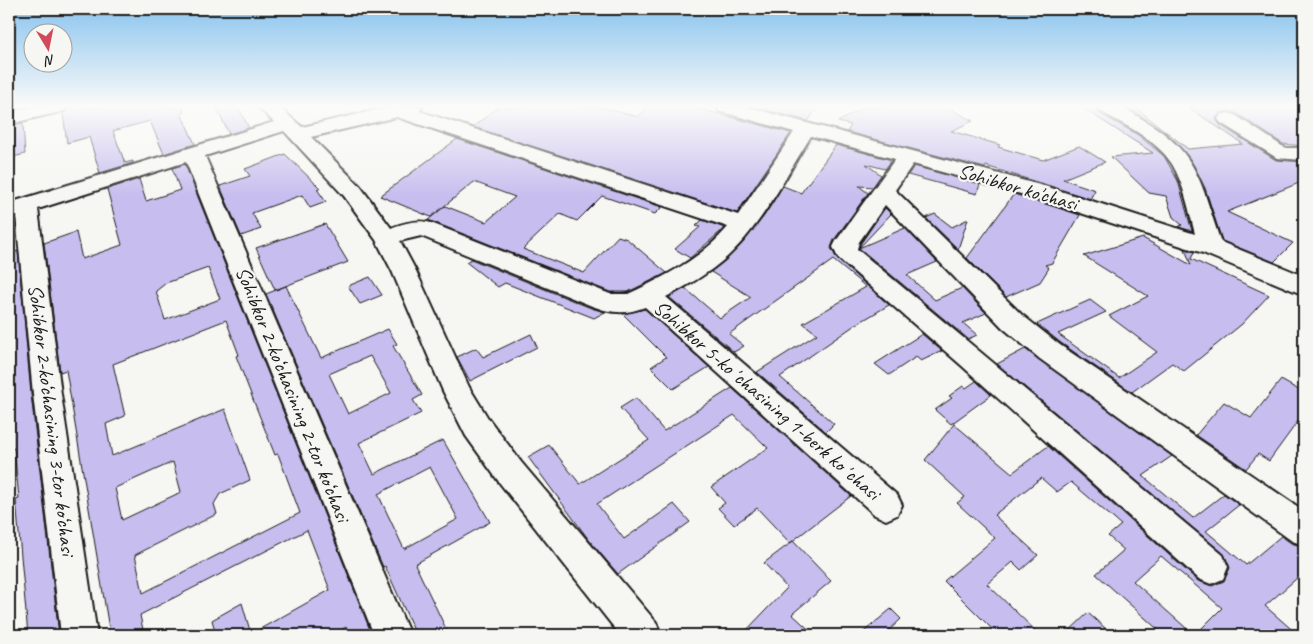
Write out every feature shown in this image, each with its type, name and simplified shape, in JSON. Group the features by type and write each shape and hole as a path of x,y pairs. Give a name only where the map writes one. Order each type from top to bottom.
{"street":[{"path":"17,207 240,137"},
{"path":"300,137 352,191 388,238 457,391 477,427 516,479 643,635"},
{"path":"488,137 741,224"},
{"path":"388,238 407,230 423,228 615,305 630,305 694,270 720,250 752,212 801,137"},
{"name":"Sohibkor ko'chasi","path":"836,137 1040,192 1211,247 1304,286"},
{"path":"1156,137 1166,144 1180,160 1211,247"},
{"path":"1255,137 1275,150 1293,155 1304,154"},
{"name":"Sohibkor 2-ko‘chasining 2-tor ko‘chasi","path":"193,153 392,635"},
{"path":"908,156 848,241 845,247 846,252 971,358 1211,568"},
{"path":"883,191 1012,321 1050,352 1304,530"},
{"name":"Sohibkor 2-ko‘chasining 3-tor ko‘chasi","path":"17,207 47,394 79,635"},
{"name":"Sohibkor 5-koʼchasining 1-berk koʼchasi","path":"647,295 886,505"}],"building":[{"path":"9,137 24,137 25,154 9,158"},
{"path":"66,137 89,137 67,143"},
{"path":"89,137 115,137 125,163 133,161 133,163 100,173"},
{"path":"157,137 192,137 195,144 164,154"},
{"path":"504,137 788,137 737,213"},
{"path":"866,137 972,137 1000,145 998,147 1043,160 1079,146 1105,162 1063,179 1095,190 1090,199 986,166 985,168"},
{"path":"1128,137 1141,137 1164,156 1178,181 1192,231 1178,227 1182,225 1173,217 1166,196 1149,193 1111,157 1153,153"},
{"path":"1170,137 1173,137 1188,149 1243,144 1233,137 1239,137 1276,160 1304,162 1304,181 1227,212 1293,243 1274,262 1222,241 1205,188 1190,159"},
{"path":"1272,137 1304,137 1304,146 1283,144"},
{"path":"457,139 662,207 655,214 602,196 577,221 560,214 523,249 584,273 618,236 627,239 667,273 628,292 610,292 428,220 445,206 486,222 515,197 474,182 431,217 380,196"},
{"path":"836,145 892,160 885,169 866,164 881,175 873,187 859,186 868,193 834,240 831,248 837,259 889,305 855,325 780,377 834,424 826,432 757,372 817,334 803,323 866,287 833,260 729,334 744,346 734,352 669,297 685,288 720,318 751,297 711,272 741,245 764,216 783,186 801,193"},
{"path":"285,154 320,188 317,189 326,202 310,208 302,195 252,213 261,229 241,236 220,186 250,176 245,169"},
{"path":"185,164 372,635 349,635 346,627 332,635 216,635 212,620 242,603 251,634 330,590 307,530 140,615 144,635 110,635 66,370 60,372 44,243 76,232 82,259 122,245 107,189 139,179 146,201 180,190 172,168","holes":["208,268 220,299 165,320 156,291 166,283","226,320 239,355 236,356 275,455 278,454 300,513 143,593 135,555 217,514 214,504 220,494 250,480 225,409 112,456 106,424 125,416 113,364","173,462 181,492 122,520 115,488"]},
{"path":"914,166 980,184 977,194 908,175"},
{"path":"1014,194 1080,215 1052,263 1045,265 1049,268 1040,282 1006,297 967,258"},
{"path":"885,208 891,214 859,248 861,243"},
{"path":"935,214 952,227 968,219 958,249 926,218"},
{"path":"702,220 725,228 690,258 675,249 700,227 696,226"},
{"path":"325,224 348,262 275,290 256,248"},
{"path":"905,228 937,262 907,275 935,300 962,288 986,313 963,323 977,335 968,339 859,248"},
{"path":"1143,238 1191,265 1185,249 1194,252 1191,259 1269,295 1242,324 1184,371 1172,363 1132,392 1037,324 1090,300 1106,312 1058,334 1119,378 1157,352 1109,316 1148,296 1084,256"},
{"path":"18,251 31,394 59,635 28,635 16,500 19,499 14,448 9,451 9,341 11,340 9,319 9,254"},
{"path":"471,259 605,312 594,318 505,283 498,287 466,262"},
{"path":"370,277 382,295 360,304 348,286"},
{"path":"286,286 321,358 388,329 397,344 393,346 422,395 413,400 421,413 359,443 374,474 443,440 490,522 415,564 449,635 416,635 385,566 383,567 266,294","holes":["370,356 391,393 348,414 329,374","430,467 458,519 404,549 378,494"]},
{"path":"645,309 709,367 673,389 651,367 666,357 623,314"},
{"path":"531,334 537,347 470,381 457,357 476,348 483,357"},
{"path":"922,334 942,351 921,361 916,357 889,375 875,364"},
{"path":"1025,349 1172,456 1143,476 1193,518 1224,494 1239,505 1206,531 1246,565 1281,536 1291,543 1304,547 1304,572 1265,606 1298,635 1195,635 1222,608 1161,556 1133,581 1194,635 1164,635 1096,574 1124,550 1108,536 1121,525 1071,482 1057,492 1041,478 994,515 1038,555 1021,570 1013,562 987,584 1040,635 998,635 944,581 995,538 957,503 965,497 925,460 954,424 1012,473 1048,446 1198,581 1212,586 1224,581 1230,568 1224,554 997,364"},
{"path":"1281,380 1304,393 1304,413 1269,461 1258,454 1246,469 1196,435 1224,402 1251,418"},
{"path":"976,381 991,395 951,424 935,410 952,398 949,396 963,386 966,388"},
{"path":"732,388 851,496 790,543 757,508 734,525 718,508 725,503 711,487 768,448 734,415 597,504 624,539 674,504 690,522 618,574 589,540 528,457 549,445 580,484 649,440 620,408 636,398 664,431"},
{"path":"793,541 831,581 792,614 815,635 742,635 787,588 764,563"},
{"path":"891,609 901,619 884,635 860,635"},
{"path":"1088,613 1113,635 1065,635"}]}
